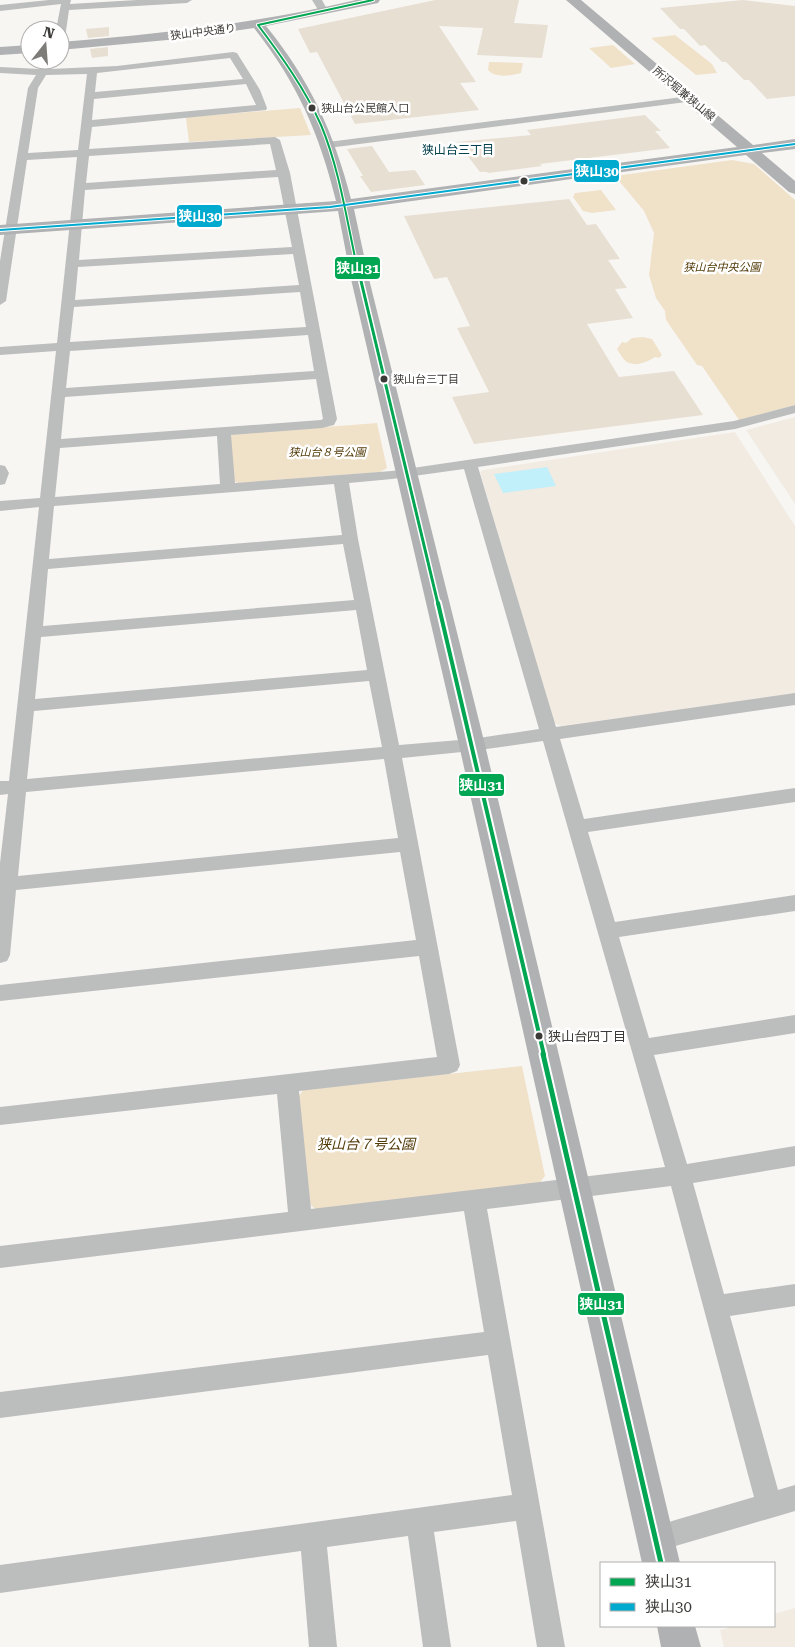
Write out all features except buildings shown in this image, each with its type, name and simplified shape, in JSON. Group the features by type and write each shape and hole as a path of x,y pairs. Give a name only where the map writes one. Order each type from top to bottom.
{"street":[{"path":"0,8 187,0"},
{"name":"狭山中央通り","path":"70,45 160,37 258,25 320,6 373,0"},
{"name":"所沢堀兼狭山線","path":"573,0 795,189"},
{"name":"所沢堀兼狭山線","path":"591,0 795,172"},
{"path":"0,16 65,4"},
{"path":"63,20 65,4"},
{"path":"258,25 295,77 320,125 328,145 345,205 360,279 472,745 658,1551 691,1530 795,1498"},
{"path":"0,51 20,50"},
{"path":"0,70 42,74 92,71 233,55 250,81 262,108 184,131 83,153 22,156"},
{"path":"0,301 6,229 22,156 33,88 43,70"},
{"path":"0,955 7,884 8,788 25,706 92,71"},
{"path":"89,96 250,81"},
{"path":"328,145 690,99"},
{"path":"52,444 329,422 330,419 284,173 275,140 86,124"},
{"path":"6,229 345,205 795,144"},
{"path":"79,187 284,173"},
{"path":"71,264 299,250"},
{"path":"67,304 305,288"},
{"path":"0,351 313,330"},
{"path":"58,393 322,375"},
{"path":"0,506 408,473 735,425 795,409"},
{"path":"224,431 228,488"},
{"path":"470,464 551,734 576,827 609,931 641,1048 679,1175 769,1505"},
{"path":"0,469 0,481"},
{"path":"0,1116 449,1065 364,604 350,539 341,479"},
{"path":"40,565 350,539"},
{"path":"33,632 364,604"},
{"path":"25,706 377,675"},
{"path":"8,788 472,745 795,699"},
{"path":"576,827 795,795"},
{"path":"7,884 407,844"},
{"path":"609,931 795,903"},
{"path":"0,993 427,947"},
{"path":"641,1048 795,1024"},
{"path":"287,1083 300,1222"},
{"path":"0,1258 679,1175 795,1156"},
{"path":"474,1201 525,1506 551,1647"},
{"path":"714,1307 795,1295"},
{"path":"0,1405 498,1342"},
{"path":"0,1579 525,1506"},
{"path":"419,1521 437,1647"},
{"path":"312,1536 323,1647"},
{"path":"676,1627 681,1647"}],"shaded area":[{"path":"795,417 795,504 746,430"},
{"path":"735,432 795,526 795,694 561,726 554,723 480,472 483,470"},
{"path":"795,1608 795,1647 724,1647 720,1630 730,1627 775,1627 775,1614"}],"green space":[{"path":"675,35 712,64 717,73 696,75 651,38"},
{"path":"613,45 635,64 611,68 589,48"},
{"path":"489,62 523,63 521,73 504,76 491,73 488,70"},
{"path":"300,108 311,135 189,142 186,118 189,117"},
{"name":"狭山台中央公園","path":"732,160 754,164 795,200 795,405 739,420 702,366 697,365 666,320 665,311 656,298 649,275 654,233 644,211 615,176"},
{"path":"601,190 616,210 592,213 583,211 573,197 575,193"},
{"path":"643,337 652,339 662,355 659,358 655,357 638,364 626,361 617,349 622,342 626,343 632,338"},
{"name":"狭山台８号公園","path":"377,423 387,468 380,472 239,483 234,481 229,436"},
{"name":"狭山台７号公園","path":"522,1066 545,1176 538,1185 317,1211 309,1203 298,1098 303,1090"}],"water":[{"path":"547,467 556,486 503,493 494,474"}],"transit line":[{"name":"狭山31","path":"258,25 373,0"},
{"name":"狭山31","path":"258,25 285,61 308,99 321,126 339,182 360,279 472,745 661,1562"},
{"name":"狭山30","path":"0,230 330,207 795,144"}],"place":[{"name":"狭山台公民館入口","path":"312,108"},
{"name":"狭山台三丁目","path":"384,379"},
{"name":"狭山台四丁目","path":"539,1036"}],"district":[{"name":"狭山台三丁目","path":"458,150"}]}
